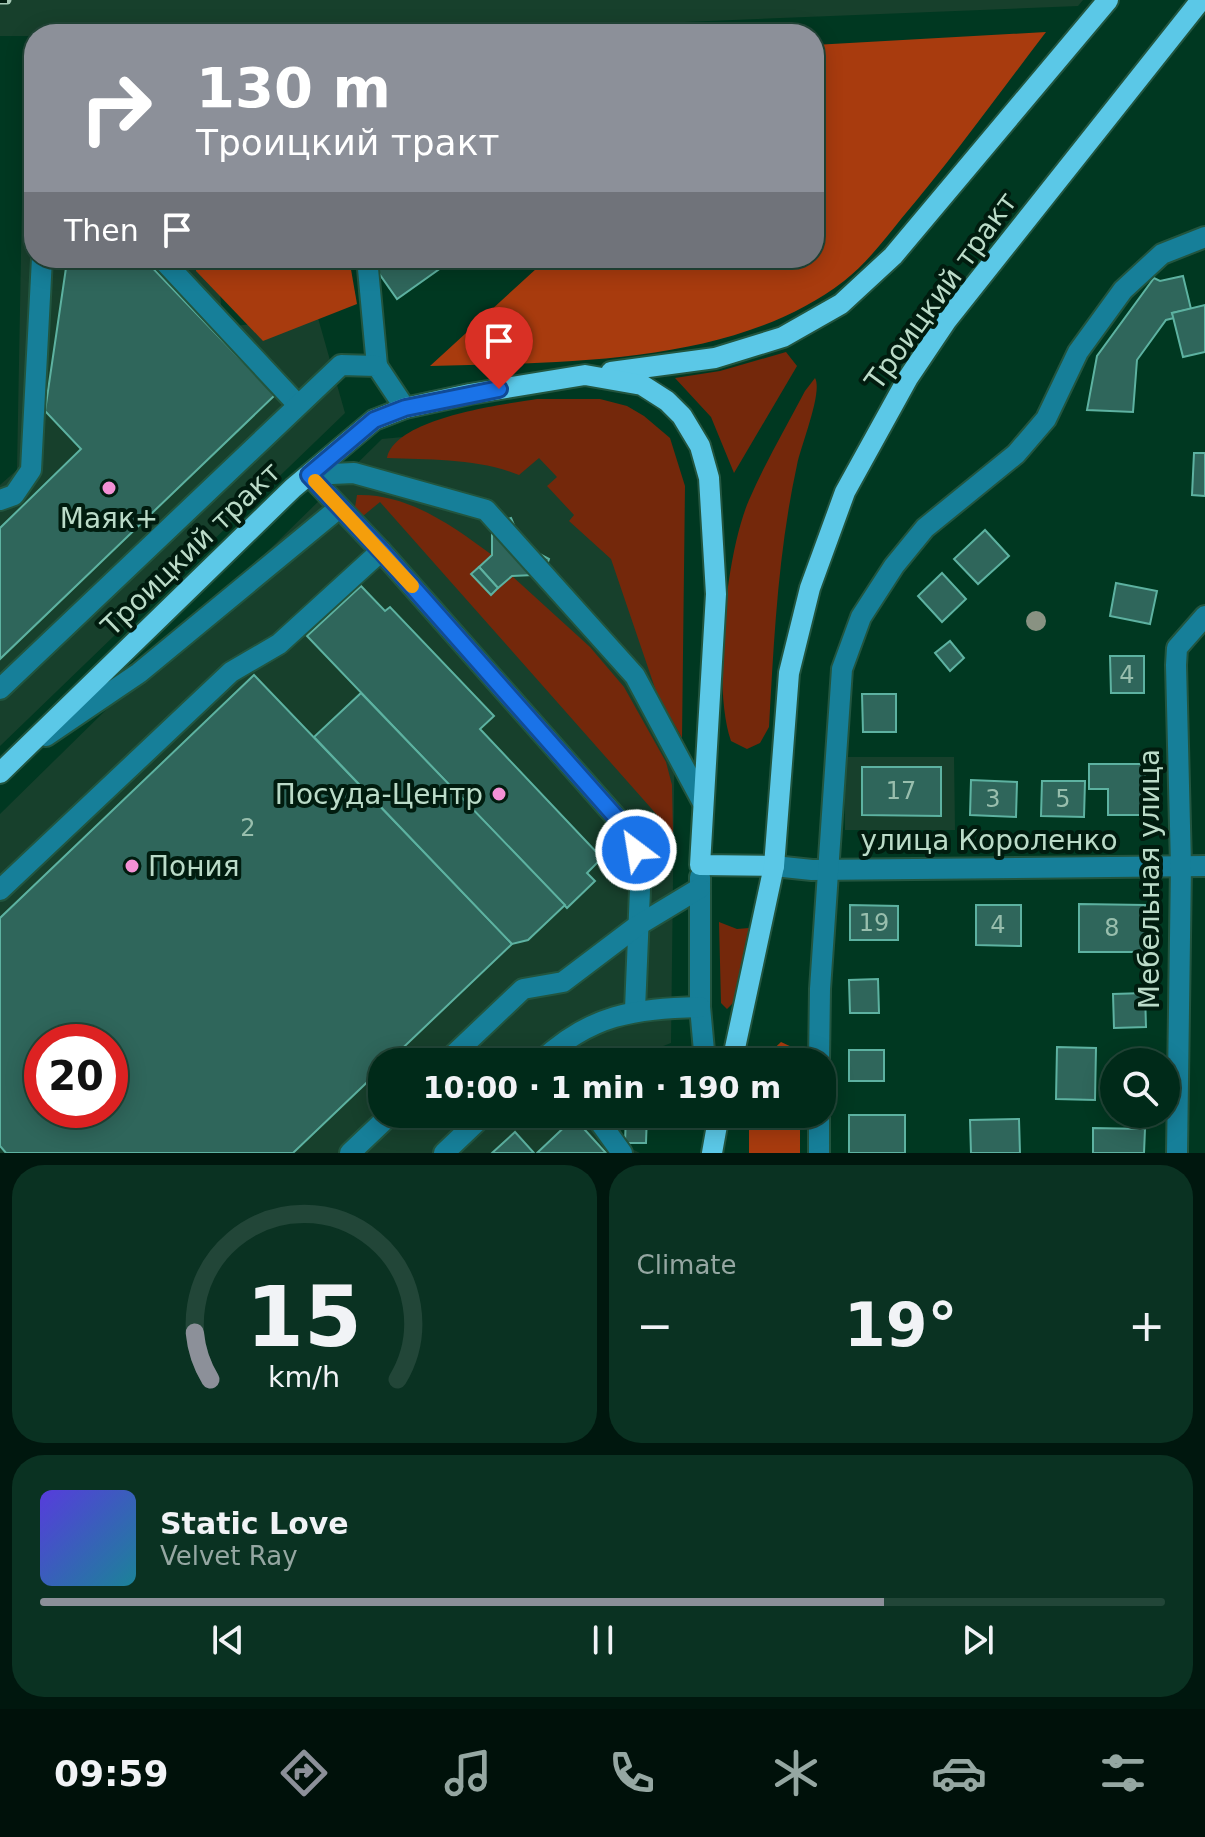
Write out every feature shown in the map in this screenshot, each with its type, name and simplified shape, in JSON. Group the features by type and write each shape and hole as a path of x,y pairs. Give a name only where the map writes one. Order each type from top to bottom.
{"main road":[{"path":"585,375 715,358 783,337 841,304 893,256 1108,0"},
{"name":"Троицкий тракт","path":"735,1048 774,866 789,673 810,588 845,492 908,378 947,320 1201,0"},
{"name":"Троицкий тракт","path":"0,773 309,475 374,420 405,408 585,375 642,385 667,401 682,416 700,446 706,467 716,594 700,865"},
{"path":"700,865 774,866"}],"street":[{"path":"820,1048 842,669 861,617 894,566 925,528 1016,454 1046,419 1078,352 1123,290 1162,254 1205,237"},
{"path":"0,500 14,495 31,470 41,268"},
{"path":"170,268 298,405"},
{"path":"368,268 377,366 405,408"},
{"path":"0,689 341,365 377,366"},
{"path":"309,475 354,473 486,510 635,676 702,801"},
{"path":"309,475 381,551 630,833 641,866 635,1009"},
{"path":"20,754 139,673 339,508"},
{"path":"0,890 231,672 279,644 381,551"},
{"name":"Мебельная улица","path":"1177,1153 1181,866 1176,665 1177,648 1205,616"},
{"path":"700,865 700,1007 704,1048"},
{"name":"улица Короленко","path":"774,866 828,869 1205,866"},
{"path":"461,1048 523,989 563,982 637,926 700,888"},
{"path":"559,1048 590,1025 635,1009 700,1007"},
{"path":"350,1153 376,1128"},
{"path":"444,1153 470,1128"},
{"path":"604,1128 622,1153"},
{"path":"819,1128 819,1153"}],"shaded area":[{"path":"0,0 1083,0 1078,6 635,24 24,24 24,36 0,36"},
{"path":"1046,32 957,150 874,252 844,281 800,309 751,330 645,354 590,360 430,366 537,268 824,268 824,44"},
{"path":"23,147 24,268 218,268 223,327 318,318 345,413 0,746 0,485 17,470"},
{"path":"196,268 351,268 357,304 263,341"},
{"path":"786,352 797,366 734,473 711,417 675,378 720,371"},
{"path":"815,378 814,406 797,465 785,530 769,727 760,743 747,749 731,741 723,688 724,620 734,552 755,486 805,391"},
{"path":"537,399 600,399 627,406 670,438 685,486 682,738 657,694 611,559 569,521 574,515 547,486 557,477 539,458 519,475 487,465 387,458 395,444 429,423 476,410"},
{"path":"543,424 654,547 675,712 671,1043 658,1048 368,1048 368,1128 621,1128 622,1144 640,1153 0,1153 0,814 382,439"},
{"path":"357,495 376,496 412,506 462,534 492,555 472,574 490,595 512,576 590,647 624,687 666,762 672,785 673,833 380,502 363,516 355,507"},
{"path":"844,757 954,757 955,830 845,830"},
{"path":"719,922 737,929 749,928 734,1002 727,1009 721,1003"},
{"path":"781,1042 794,1048 775,1048"},
{"path":"749,1128 800,1128 800,1153 749,1153"}],"building":[{"name":"Маяк+","path":"66,268 153,268 275,395 0,659 0,528 81,449 45,411"},
{"path":"375,268 441,268 397,299"},
{"path":"1183,276 1191,309 1172,313 1174,318 1166,320 1137,360 1133,412 1087,410 1097,356 1154,278 1160,281"},
{"path":"1205,305 1205,352 1183,357 1172,313"},
{"path":"1194,453 1205,453 1205,496 1192,495"},
{"path":"511,518 516,530 534,551 549,559 542,579 534,575 512,576 498,588 479,567 492,555 492,524"},
{"path":"985,530 1009,556 978,584 954,559"},
{"path":"479,567 498,588 491,595 471,574"},
{"path":"942,573 966,599 942,622 918,596"},
{"path":"1116,583 1157,591 1150,624 1110,616"},
{"name":"Посуда-Центр","path":"361,586 385,611 390,607 494,716 480,729 602,858 587,873 595,881 567,908 307,636"},
{"path":"950,641 964,658 950,671 935,653"},
{"path":"1110,656 1144,656 1144,693 1111,693"},
{"path":"254,675 512,944 403,1048 368,1048 368,1081 293,1153 6,1153 0,1146 0,918"},
{"path":"361,693 565,905 528,940 512,944 314,737"},
{"path":"862,694 896,694 896,732 863,732"},
{"path":"1089,764 1145,764 1145,815 1108,815 1108,789 1089,789"},
{"path":"862,767 941,767 941,816 862,815"},
{"path":"971,780 1017,782 1016,817 970,815"},
{"path":"1042,781 1085,781 1084,817 1041,816"},
{"path":"1079,904 1145,905 1146,952 1079,952"},
{"path":"850,905 898,906 898,940 850,940"},
{"path":"976,905 1021,905 1021,946 976,945"},
{"path":"878,979 879,1013 850,1013 849,980"},
{"path":"1145,993 1146,1027 1114,1028 1113,994"},
{"path":"1057,1047 1096,1048 1095,1100 1056,1099"},
{"path":"849,1050 884,1050 884,1081 849,1081"},
{"path":"849,1115 905,1115 905,1153 849,1153"},
{"path":"1019,1119 1020,1153 971,1153 970,1120"},
{"path":"563,1128 583,1128 606,1153 537,1153"},
{"path":"626,1128 647,1128 646,1143 625,1143"},
{"path":"1093,1128 1145,1129 1144,1153 1093,1153"},
{"path":"515,1132 534,1153 492,1153"}],"railway":[{"path":"0,0 7,0"}],"slow traffic":[{"path":"315,481 412,586"}],"place":[{"name":"Маяк+","path":"109,488"},
{"name":"Посуда-Центр","path":"499,794"},
{"name":"Пония","path":"132,866"}],"route":[{"path":"499,389 405,408 374,420 309,475 381,551 630,833 636,850"}]}
